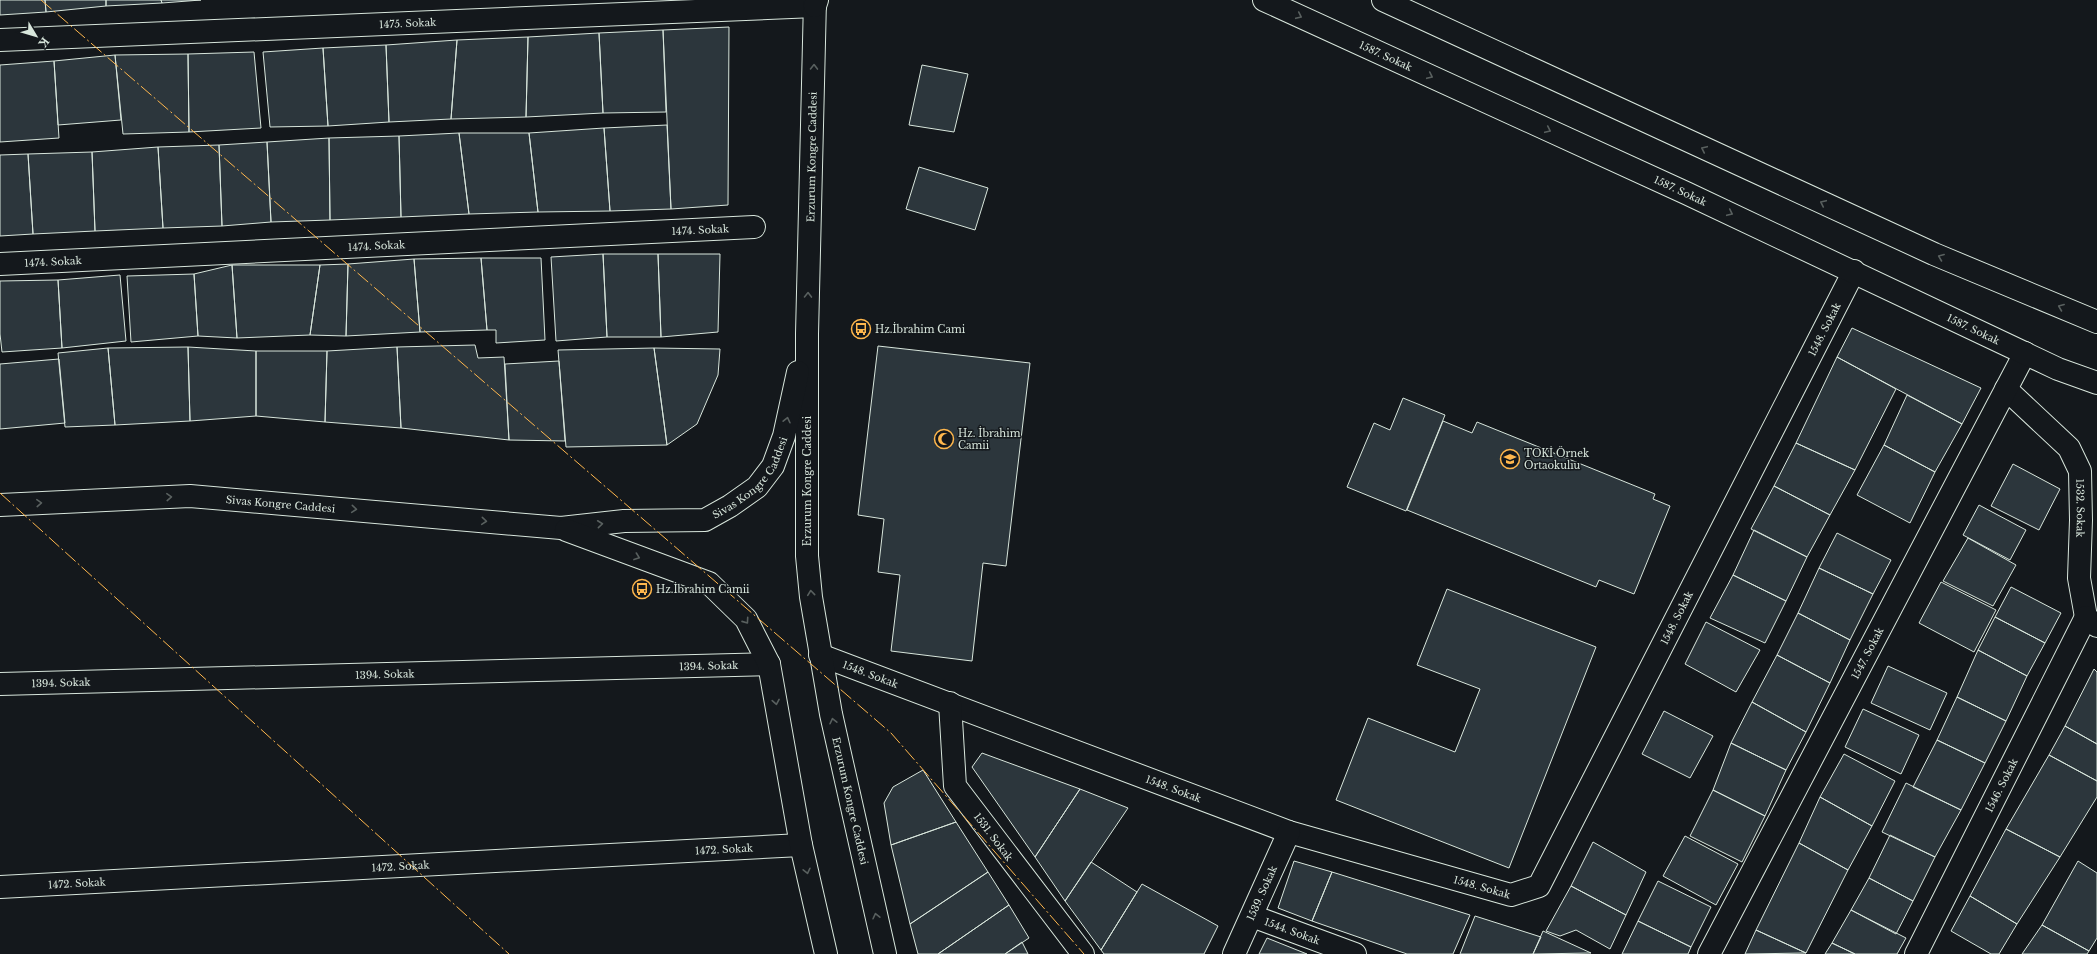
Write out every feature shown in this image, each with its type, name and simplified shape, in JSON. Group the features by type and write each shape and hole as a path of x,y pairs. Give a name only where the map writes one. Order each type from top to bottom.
{"street":[{"name":"1587. Sokak","path":"1264,0 1854,271 2058,369 2097,383"},
{"path":"1383,0 1934,254 2097,322"},
{"name":"1475. Sokak","path":"0,40 816,2"},
{"name":"Erzurum Kongre Caddesi","path":"816,2 807,334 807,556 820,655 831,714 885,954"},
{"name":"1474. Sokak","path":"0,264 754,227"},
{"name":"1548. Sokak","path":"820,655 1289,832 1511,895 1539,886 1854,271"},
{"name":"Sivas Kongre Caddesi","path":"0,505 190,496 561,528 624,521 705,520 730,506 757,487 773,466 784,436 807,334"},
{"name":"1547. Sokak","path":"1709,954 2025,353"},
{"name":"1532. Sokak","path":"2006,389 2069,448 2080,471 2081,520 2079,578 2091,622"},
{"name":"Sivas Kongre Caddesi","path":"561,528 709,583 746,619 769,664"},
{"name":"1546. Sokak","path":"1916,954 2091,622"},
{"path":"769,664 801,845 826,954"},
{"name":"1394. Sokak","path":"0,684 769,664"},
{"name":"1531. Sokak","path":"950,703 955,786 1083,954"},
{"name":"1539. Sokak","path":"1234,954 1289,832"},
{"name":"1472. Sokak","path":"0,886 801,845"},
{"name":"1544. Sokak","path":"1252,916 1355,954"}],"building":[{"path":"0,0 45,0 46,12 0,15"},
{"path":"45,0 106,0 106,6 46,12"},
{"path":"106,0 161,0 162,3 106,6"},
{"path":"161,0 201,0 162,3"},
{"path":"729,27 728,205 671,209 663,30"},
{"path":"663,30 666,112 603,113 599,33"},
{"path":"599,33 603,113 526,117 528,37"},
{"path":"528,37 526,117 451,119 457,40"},
{"path":"457,40 451,119 389,122 386,45"},
{"path":"386,45 389,122 328,126 323,48"},
{"path":"323,48 328,126 270,127 263,52"},
{"path":"254,52 261,128 189,132 188,54"},
{"path":"188,54 189,132 123,134 115,55"},
{"path":"115,55 121,120 58,125 54,61"},
{"path":"54,61 59,138 0,142 0,65"},
{"path":"922,65 968,74 954,132 909,125"},
{"path":"667,125 671,209 610,211 604,128"},
{"path":"604,128 610,211 538,212 529,133"},
{"path":"459,133 529,133 538,212 469,214"},
{"path":"459,133 469,214 401,217 399,136"},
{"path":"399,136 401,217 330,220 329,138"},
{"path":"329,138 330,220 271,222 267,142"},
{"path":"267,142 271,222 222,226 219,145"},
{"path":"219,145 222,226 163,228 158,147"},
{"path":"158,147 163,228 95,231 92,152"},
{"path":"92,152 95,231 33,234 28,154"},
{"path":"28,154 33,234 0,236 0,155"},
{"path":"919,167 988,188 975,230 906,209"},
{"path":"603,254 658,254 661,337 607,337"},
{"path":"603,254 607,337 556,341 551,257"},
{"path":"658,254 720,254 718,332 661,337"},
{"path":"481,258 541,258 545,340 496,343 496,330 487,330"},
{"path":"481,258 487,330 420,332 414,259"},
{"path":"414,259 420,332 346,336 348,264"},
{"path":"348,264 346,336 310,335 320,265"},
{"path":"232,265 320,265 310,335 237,338"},
{"path":"232,265 237,338 198,336 194,274"},
{"path":"194,274 198,336 131,342 127,276"},
{"path":"120,275 126,341 62,348 58,280"},
{"path":"58,280 62,348 2,352 0,334 0,281"},
{"path":"1852,328 1981,388 1962,424 1837,357"},
{"path":"475,345 478,358 504,357 509,440 401,428 397,347"},
{"name":"Hz. İbrahim Camii","path":"878,346 1030,363 1006,566 983,563 972,661 891,651 900,575 878,572 884,519 858,515"},
{"path":"188,347 256,351 256,416 190,421"},
{"path":"188,347 190,421 115,425 108,348"},
{"path":"397,347 401,428 325,422 327,351"},
{"path":"108,348 115,425 65,427 58,353"},
{"path":"654,348 720,349 718,375 697,424 667,445"},
{"path":"654,348 667,445 566,447 558,350"},
{"path":"256,351 327,351 325,422 256,416"},
{"path":"1837,357 1896,389 1855,470 1796,443"},
{"path":"59,359 65,423 0,429 0,364"},
{"path":"559,361 565,441 509,440 505,364"},
{"path":"1907,395 1962,424 1935,472 1884,445"},
{"path":"1403,398 1445,415 1406,511 1347,487 1374,423 1390,430"},
{"path":"1443,421 1472,433 1477,422 1655,494 1653,499 1670,506 1634,594 1599,580 1596,587 1407,510"},
{"path":"1796,443 1855,470 1830,515 1774,486"},
{"path":"1884,445 1935,472 1910,523 1857,495"},
{"path":"2013,464 2060,489 2039,530 1991,506"},
{"path":"1774,486 1830,515 1807,557 1751,529"},
{"path":"1979,505 2026,530 2010,560 1963,535"},
{"path":"1754,530 1807,557 1786,601 1733,575"},
{"path":"1837,533 1891,560 1873,594 1819,568"},
{"path":"1968,538 2016,565 1993,606 1943,581"},
{"path":"1819,568 1873,594 1850,640 1798,613"},
{"path":"1733,575 1786,601 1765,643 1710,618"},
{"path":"1941,582 1996,610 1974,652 1919,623"},
{"path":"2011,587 2061,613 2045,643 1995,617"},
{"path":"1447,589 1596,647 1509,868 1336,800 1368,718 1455,752 1480,689 1417,665"},
{"path":"1798,613 1850,640 1830,683 1777,655"},
{"path":"1995,617 2045,643 2027,676 1978,650"},
{"path":"1706,622 1760,650 1736,692 1685,664"},
{"path":"1978,650 2027,676 2006,721 1957,697"},
{"path":"1777,655 1830,683 1806,732 1752,702"},
{"path":"1888,666 1947,693 1930,730 1871,703"},
{"path":"2094,669 2097,672 2097,744 2065,726"},
{"path":"1957,697 2006,721 1985,763 1937,740"},
{"path":"1752,702 1806,732 1786,770 1731,743"},
{"path":"1863,709 1919,735 1901,774 1845,747"},
{"path":"1664,711 1713,736 1690,778 1642,754"},
{"path":"2065,726 2097,744 2097,781 2049,755"},
{"path":"1937,740 1985,763 1961,810 1913,787"},
{"path":"1731,743 1786,770 1765,816 1713,790"},
{"path":"982,753 1080,789 1035,857 972,767"},
{"path":"1844,754 1895,781 1872,826 1820,797"},
{"path":"2049,755 2097,781 2097,797 2060,857 2006,829"},
{"path":"923,770 956,822 891,845 884,803 893,787"},
{"path":"1906,783 1961,810 1935,857 1882,832"},
{"path":"1080,789 1128,808 1065,901 1035,857"},
{"path":"1713,790 1765,816 1742,862 1690,836"},
{"path":"1820,797 1872,826 1848,870 1799,843"},
{"path":"956,822 988,872 910,924 891,845"},
{"path":"2006,829 2060,857 2017,924 1970,896"},
{"path":"1890,835 1935,857 1913,901 1869,878"},
{"path":"1685,836 1738,864 1716,905 1663,876"},
{"path":"1593,842 1646,872 1626,915 1571,886"},
{"path":"1799,843 1848,870 1806,953 1756,930"},
{"path":"1294,861 1332,872 1312,921 1278,908"},
{"path":"2078,861 2097,873 2097,938 2089,951 2042,925"},
{"path":"1091,862 1137,892 1101,950 1065,901"},
{"path":"988,872 1009,905 938,954 918,954 910,924"},
{"path":"1332,872 1470,915 1453,954 1407,954 1312,921"},
{"path":"1869,878 1913,901 1896,934 1851,910"},
{"path":"1658,881 1711,907 1691,947 1638,921"},
{"path":"1142,884 1218,926 1204,954 1104,954 1101,950"},
{"path":"1571,886 1626,915 1610,949 1576,930 1560,936 1546,931"},
{"path":"1970,896 2017,924 1999,954 1991,954 1951,931"},
{"path":"1009,905 1029,938 1005,954 938,954"},
{"path":"1851,910 1906,938 1897,954 1855,954 1832,943"},
{"path":"1475,916 1541,937 1533,954 1460,954"},
{"path":"1638,921 1691,947 1688,954 1622,954"},
{"path":"2042,925 2089,951 2087,954 2022,954"},
{"path":"1756,930 1806,953 1745,954"},
{"path":"1543,931 1591,953 1533,954"},
{"path":"1267,938 1307,954 1259,954"},
{"path":"1022,942 1028,954 1005,954"},
{"path":"1832,943 1855,954 1825,954"}],"power":[{"path":"41,0 891,733 1084,954"},
{"path":"0,493 509,954"}],"place":[{"name":"Hz.İbrahim Cami","path":"861,329"},
{"name":"Hz. İbrahim Camii","path":"944,439"},
{"name":"TOKİ Örnek Ortaokulıu","path":"1510,459"},
{"name":"Hz.İbrahim Camii","path":"642,589"}]}
